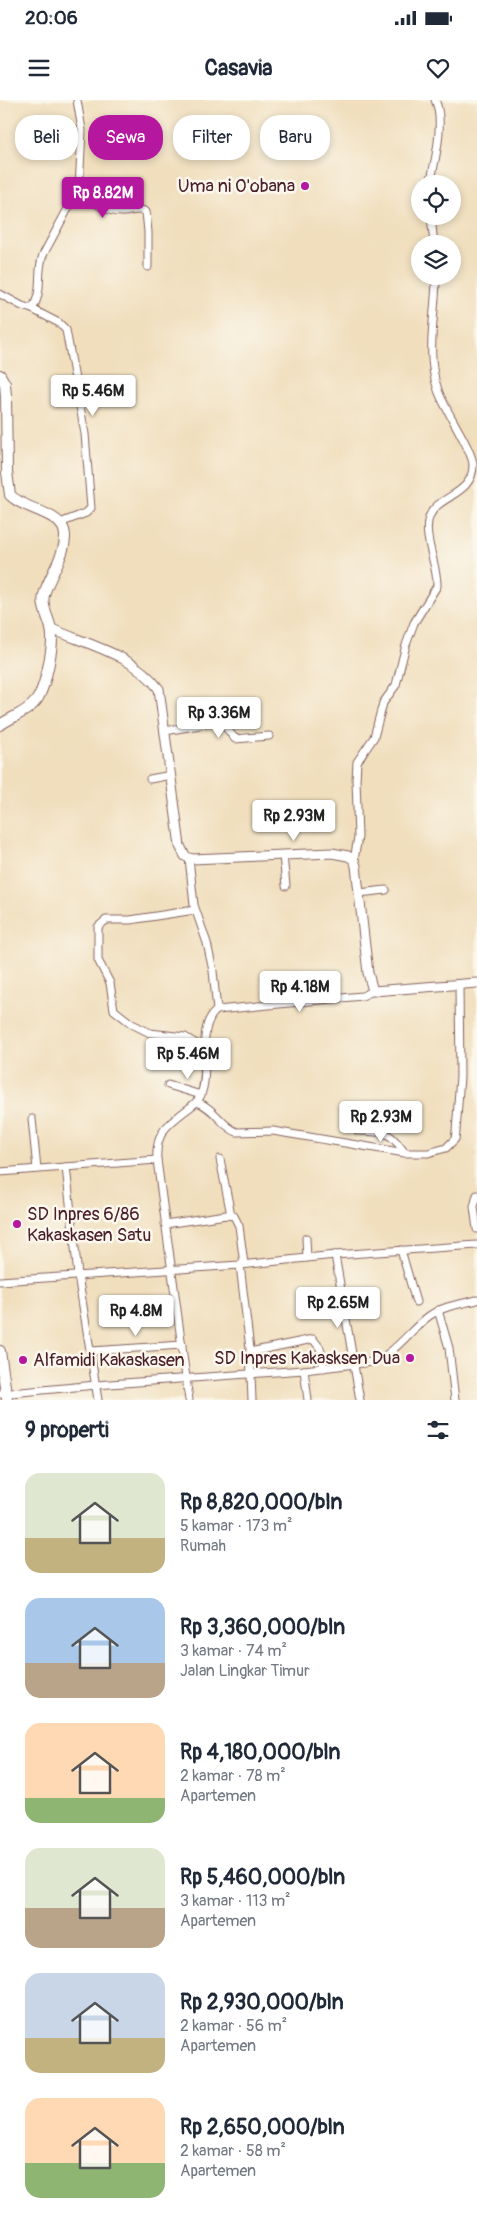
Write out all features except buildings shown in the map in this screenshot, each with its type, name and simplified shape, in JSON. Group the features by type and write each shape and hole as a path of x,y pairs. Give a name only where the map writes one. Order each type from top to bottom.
{"highway":[{"path":"0,375 5,384 6,396 3,473 10,495 60,523 64,530 64,543 43,597 44,607 52,629 52,646 40,696 31,706 0,725"},
{"path":"0,1351 4,1396"}],"main road":[{"path":"52,629 112,653 142,670 159,689 180,846 185,856 190,858 332,853 348,856 354,860 360,894 368,973 373,991 477,983"}],"street":[{"path":"32,309 39,297 43,255 79,188 82,130 77,100"},
{"path":"431,175 438,131 438,107 435,100"},
{"path":"79,188 91,200 113,211 124,212 142,209 146,212 148,267"},
{"path":"354,860 358,837 357,762 374,737 383,703 396,685 406,645 414,623 437,586 428,521 434,509 464,488 472,471 471,455 451,420 438,390 434,372 432,333 436,285"},
{"path":"0,294 59,323 66,330 85,434 91,508 86,513 60,523"},
{"path":"165,730 218,722 224,725 235,739 269,736"},
{"path":"150,779 171,775"},
{"path":"283,855 286,886"},
{"path":"190,858 195,910 207,944 213,971 217,1010"},
{"path":"360,894 386,890"},
{"path":"195,910 130,920 106,920 98,927 97,954 110,983 112,1005 120,1016 150,1033 185,1036 205,1049"},
{"path":"197,1102 211,1109 232,1130 238,1132 273,1131 405,1153 428,1153 446,1148 455,1139 460,1076 459,985"},
{"path":"189,1400 157,1160 158,1137 168,1126 197,1102 201,1095 204,1084 206,1030 213,1013 217,1010 362,996 373,991"},
{"path":"168,1085 201,1095"},
{"path":"32,1119 37,1169"},
{"path":"358,1131 386,1133 396,1141 405,1153"},
{"path":"220,1159 231,1215"},
{"path":"0,1172 157,1160"},
{"path":"66,1168 78,1275 98,1400"},
{"path":"477,1195 474,1207 477,1229"},
{"path":"165,1224 231,1215 236,1217 239,1226 250,1352 252,1400"},
{"path":"306,1238 306,1258"},
{"path":"0,1281 477,1245"},
{"path":"401,1250 416,1302"},
{"path":"335,1255 360,1400"},
{"path":"4,1396 96,1385 304,1370 382,1359 415,1327 438,1310 477,1300"},
{"path":"438,1310 449,1348 456,1400"},
{"path":"250,1352 313,1338 320,1348 324,1368"},
{"path":"91,1351 182,1345"},
{"path":"304,1370 308,1400"}],"place":[{"name":"Uma ni O'obana","path":"305,186"},
{"name":"SD Inpres 6/86 Kakaskasen Satu","path":"17,1224"},
{"name":"SD Inpres Kakasksen Dua","path":"410,1358"},
{"name":"Alfamidi Kakaskasen","path":"23,1360"}]}
